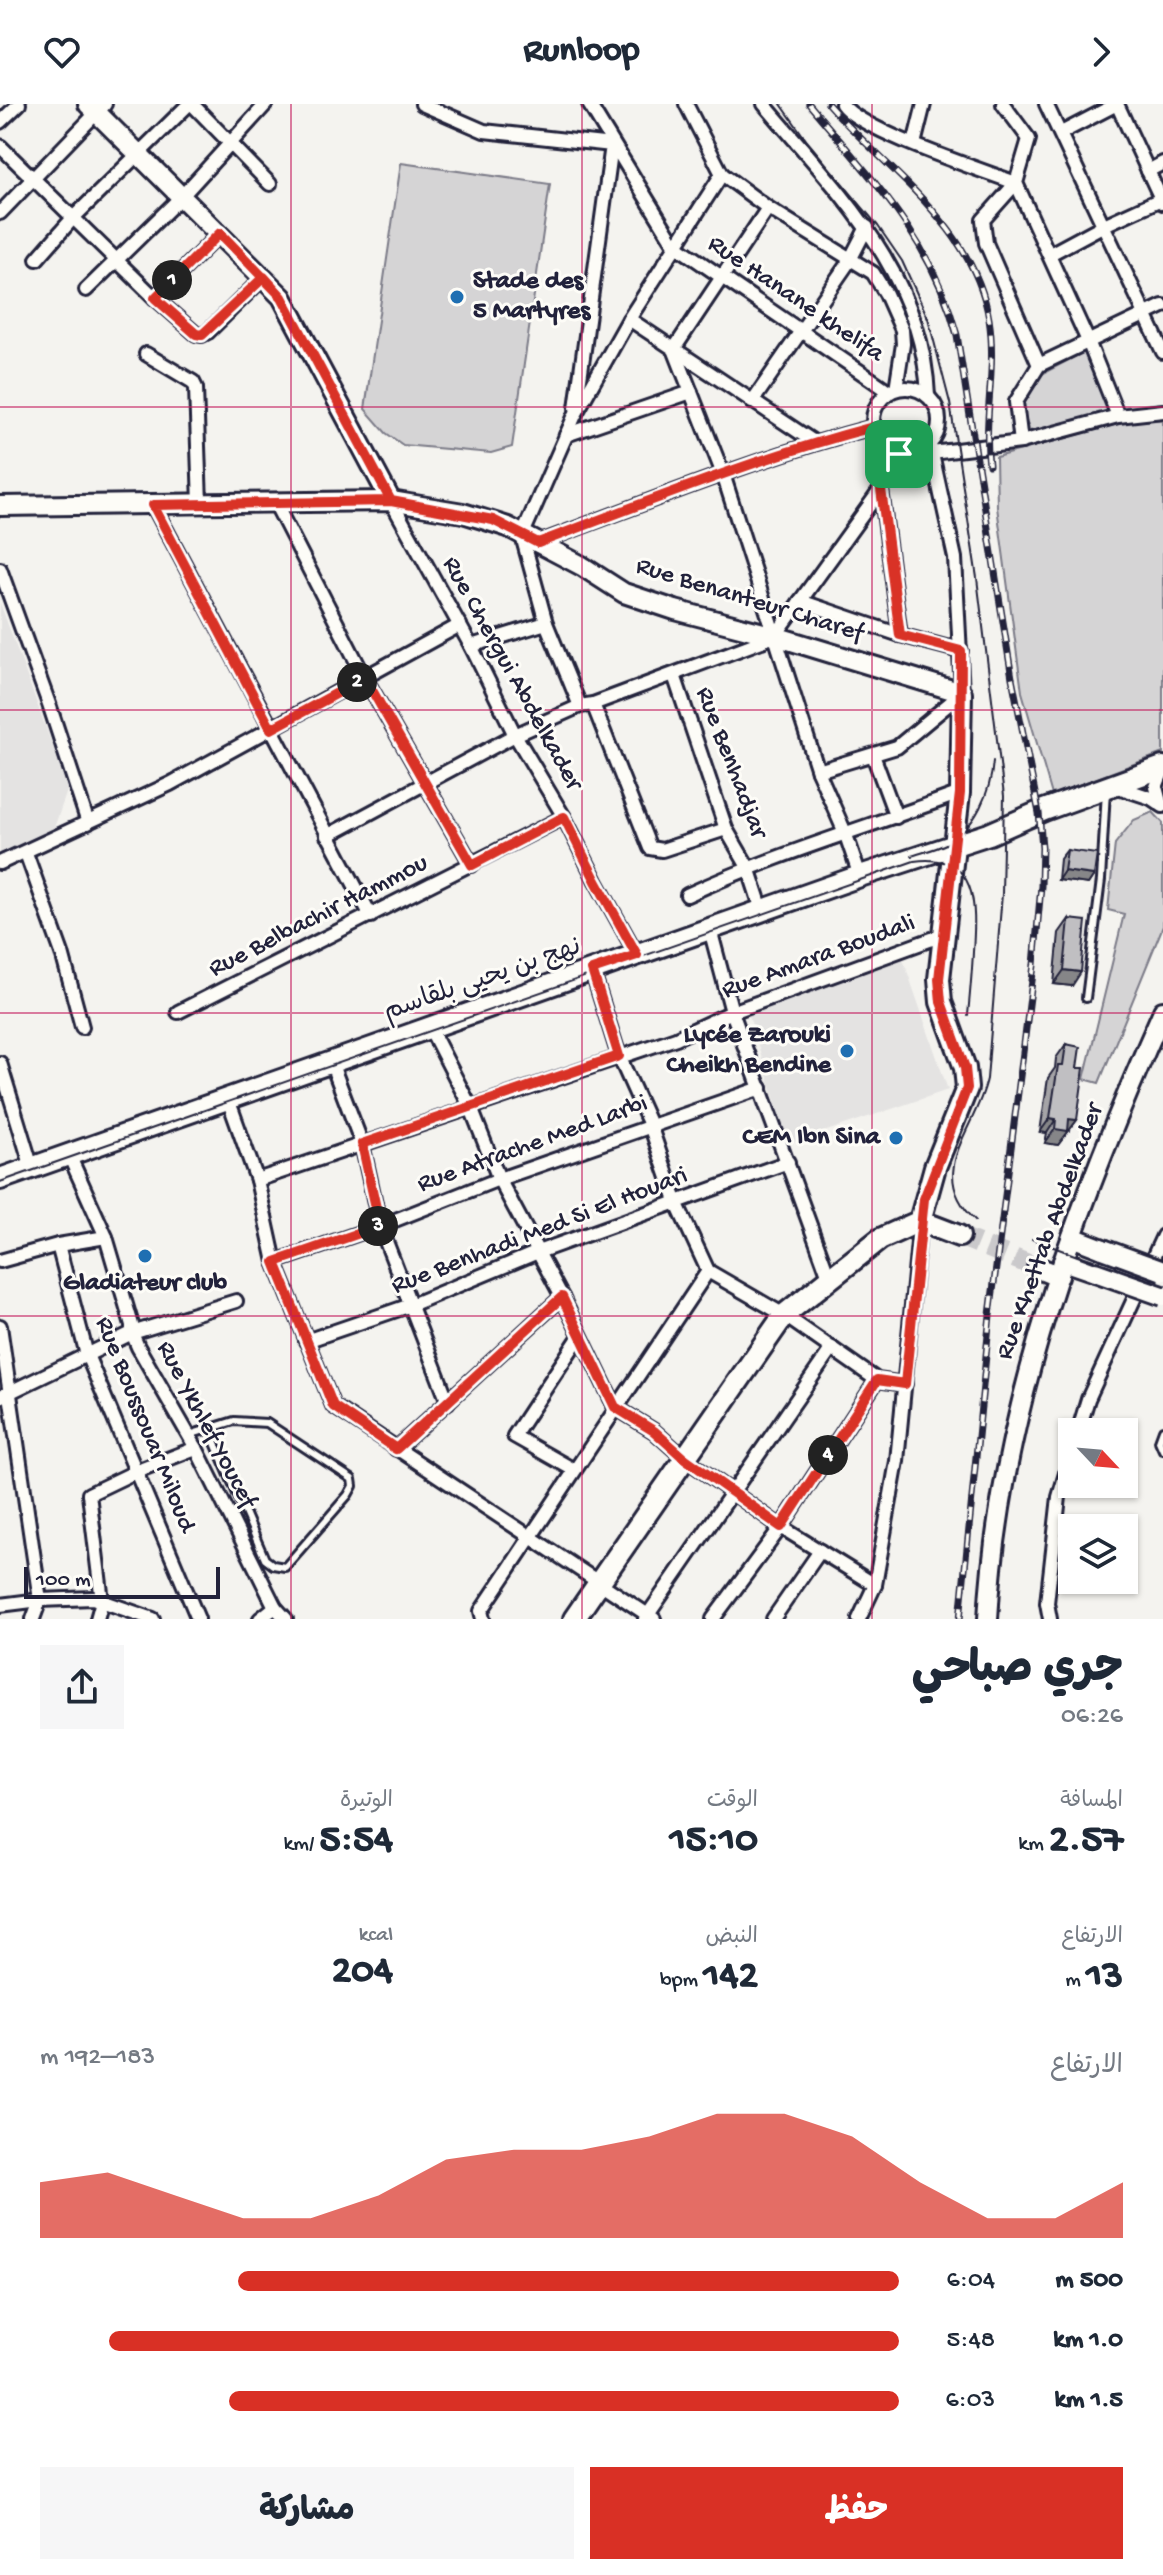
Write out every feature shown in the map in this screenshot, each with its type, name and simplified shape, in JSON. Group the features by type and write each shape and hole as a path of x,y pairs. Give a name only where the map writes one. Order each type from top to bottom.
{"main road":[{"path":"97,107 138,153 282,297 391,501"},
{"name":"Rue Benanteur Charef","path":"0,506 391,501 493,520 582,566 624,593 962,693"},
{"path":"920,1221 935,1167 967,1088 965,1068 941,1002 939,979 960,793 962,693"},
{"name":"نهج بن يحيى بلقاسم","path":"0,1179 762,910 954,846 1163,768"},
{"name":"Rue Khettab Abdelkader","path":"988,1619 995,1532 1026,1379 1060,1268 1163,1011"},
{"path":"574,1619 784,1315 880,1239 920,1221 959,1236"},
{"path":"1072,1237 1163,1271"},
{"path":"1038,1268 1095,1272 1163,1296"}],"street":[{"path":"0,122 19,104"},
{"path":"37,259 73,218 191,104 270,184"},
{"path":"86,290 182,196 266,104"},
{"path":"422,104 484,131 612,145"},
{"path":"589,104 675,245"},
{"path":"686,104 722,174 768,208 873,273 902,330 903,344 893,391"},
{"path":"764,104 867,227 890,266 913,318 924,349 928,396 939,414 931,449 955,558 962,693 897,747 818,771"},
{"path":"842,104 855,117 914,144 1016,183 1050,254 1118,416"},
{"path":"914,144 924,104"},
{"path":"1003,104 1029,139 1016,183 983,220 986,243 1039,365"},
{"path":"1046,104 1163,352"},
{"path":"1050,254 1104,225 1162,201 1117,104 1061,133"},
{"path":"0,213 97,107"},
{"path":"575,415 612,145"},
{"path":"0,146 155,298 196,334 202,335 264,277"},
{"path":"1148,171 1163,163"},
{"path":"722,174 629,319 575,415 530,540 546,623 650,848 662,850 726,829"},
{"path":"674,349 768,208"},
{"path":"752,402 850,260 867,227"},
{"path":"155,298 220,233"},
{"name":"Rue Hanane khelifa","path":"675,245 893,391"},
{"path":"1021,442 1016,402 1039,365 1163,306"},
{"path":"629,319 814,442"},
{"path":"674,349 723,474 818,771 860,876"},
{"path":"146,354 193,382 196,388 200,504"},
{"path":"928,396 907,388 893,391 876,407 873,427 882,445 899,454 910,455 931,449 1021,442 1118,416 1163,411"},
{"path":"566,435 691,392"},
{"path":"530,540 814,442 873,427"},
{"path":"327,836 515,735 586,705 775,636 881,489 899,454"},
{"path":"881,489 900,635"},
{"path":"274,501 365,678 472,865"},
{"name":"Rue Chergui Abdelkader","path":"391,501 460,625 515,735 564,817 637,955"},
{"path":"153,505 371,916"},
{"path":"0,569 88,823"},
{"path":"800,601 900,635 961,651"},
{"path":"471,646 546,623"},
{"path":"0,863 170,784 460,625"},
{"name":"Rue Benhadjar","path":"674,675 726,829 748,867 762,910"},
{"path":"873,755 896,817"},
{"path":"1161,804 1156,787 1163,768"},
{"path":"1109,786 1161,804"},
{"path":"687,895 748,867 960,793"},
{"name":"Rue Belbachir Hammou","path":"178,1012 564,817"},
{"path":"26,853 62,953 82,1027"},
{"path":"710,929 732,1012 829,1277"},
{"name":"Rue Amara Boudali","path":"257,1180 676,1038 732,1012 943,935"},
{"path":"592,970 619,1056 650,1125 677,1204 708,1271 784,1315 877,1380 905,1384"},
{"path":"430,1028 471,1108 499,1179 562,1297 615,1407 654,1431 683,1457 781,1527 875,1585"},
{"path":"331,1062 362,1144 380,1226 448,1402"},
{"path":"0,1063 32,1168"},
{"name":"Rue Atrache Med Larbi","path":"275,1262 380,1226 499,1179 761,1088"},
{"path":"228,1099 257,1180 275,1262 333,1406 649,1618 832,1348"},
{"name":"Rue Ykhlef Youcef","path":"69,1155 106,1237 132,1333 196,1448 275,1607 286,1619"},
{"name":"Rue Benhadi Med Si El Houari","path":"306,1341 411,1305 538,1252 788,1162"},
{"path":"859,1619 875,1585 897,1461 920,1221"},
{"path":"1082,1418 1088,1399 1163,1236"},
{"path":"0,1261 58,1245 106,1237"},
{"name":"Rue Boussouar Miloud","path":"58,1245 87,1355 198,1619"},
{"path":"483,1619 481,1611 708,1271"},
{"path":"396,1449 562,1297"},
{"path":"6,1394 132,1333 236,1301"},
{"path":"0,1326 6,1394 40,1600 33,1619"},
{"path":"574,1470 514,1436 580,1336"},
{"path":"713,1619 781,1527 877,1380"},
{"path":"97,1619 102,1601 88,1497 137,1471 196,1448"},
{"path":"1050,1619 1047,1603 1059,1498"},
{"path":"773,1619 820,1551"},
{"path":"0,1605 93,1598 153,1619"},
{"path":"260,1619 275,1607"}],"lane":[{"path":"1086,998 1109,786"},
{"path":"189,1435 234,1421 267,1423 352,1479 353,1486 348,1495 285,1567 273,1565 265,1559 209,1429"},
{"path":"1163,1430 1159,1441 1163,1450"}],"shaded area":[{"name":"Stade des 5 Martyres","path":"401,163 550,184 512,447 491,453 403,445 386,433 365,409"},
{"path":"1084,352 1110,412 1030,432 1021,404 1038,376"},
{"path":"1163,419 1163,753 1052,795 1022,692 997,507 996,457 1125,422"},
{"path":"0,603 68,788 54,828 0,855"},
{"path":"1153,812 1163,823 1163,926 1099,1083 1084,1079 1124,914 1108,910 1115,844 1134,820"},
{"name":"Lycée Zarouki Cheikh Bendine","path":"903,959 948,1090 788,1144 748,1012"}],"building":[{"path":"1067,850 1097,854 1094,875 1064,871"},
{"path":"1069,919 1086,921 1081,972 1064,970"},
{"path":"1066,1044 1080,1047 1077,1068 1084,1068 1077,1120 1069,1119 1068,1131 1055,1129 1056,1119 1050,1118 1058,1065 1063,1065"}],"tunnel":[{"path":"959,1236 1038,1268"}],"tram line":[{"path":"781,104 902,261 928,318 950,403 977,578 1004,796 1002,894 987,1079 953,1169 954,1186 961,1203 976,1221"},
{"path":"911,856 948,843 967,828 985,796 993,761"},
{"path":"0,1182 914,861 935,860 951,865 962,874 969,886 974,917 968,1015"},
{"path":"1032,1239 1163,1288"}],"railway":[{"path":"809,104 896,211 932,268 946,300 957,335 1012,678 1039,813 1041,886 1034,965 990,1315 960,1619"},
{"path":"828,104 925,201 966,255 980,286 991,337 989,465"}],"place":[{"name":"Stade des 5 Martyres","path":"457,297"},
{"name":"Lycée Zarouki Cheikh Bendine","path":"847,1051"},
{"name":"CEM Ibn Sina","path":"896,1138"},
{"name":"Gladiateur club","path":"145,1256"}],"route":[{"path":"899,454 881,489 900,635 961,651 960,793 939,979 941,1002 967,1079 964,1099 924,1199 905,1384 877,1380 781,1527 683,1457 654,1431 615,1407 562,1297 396,1449 333,1406 275,1262 380,1226 362,1144 619,1056 592,970 637,955 564,817 472,865 365,678 271,729 153,505 391,501 303,338 282,297 264,277 220,233 155,298 196,334 202,335 264,277 282,297 391,501 493,520 538,543 814,442 873,427 882,445 899,454"}]}
